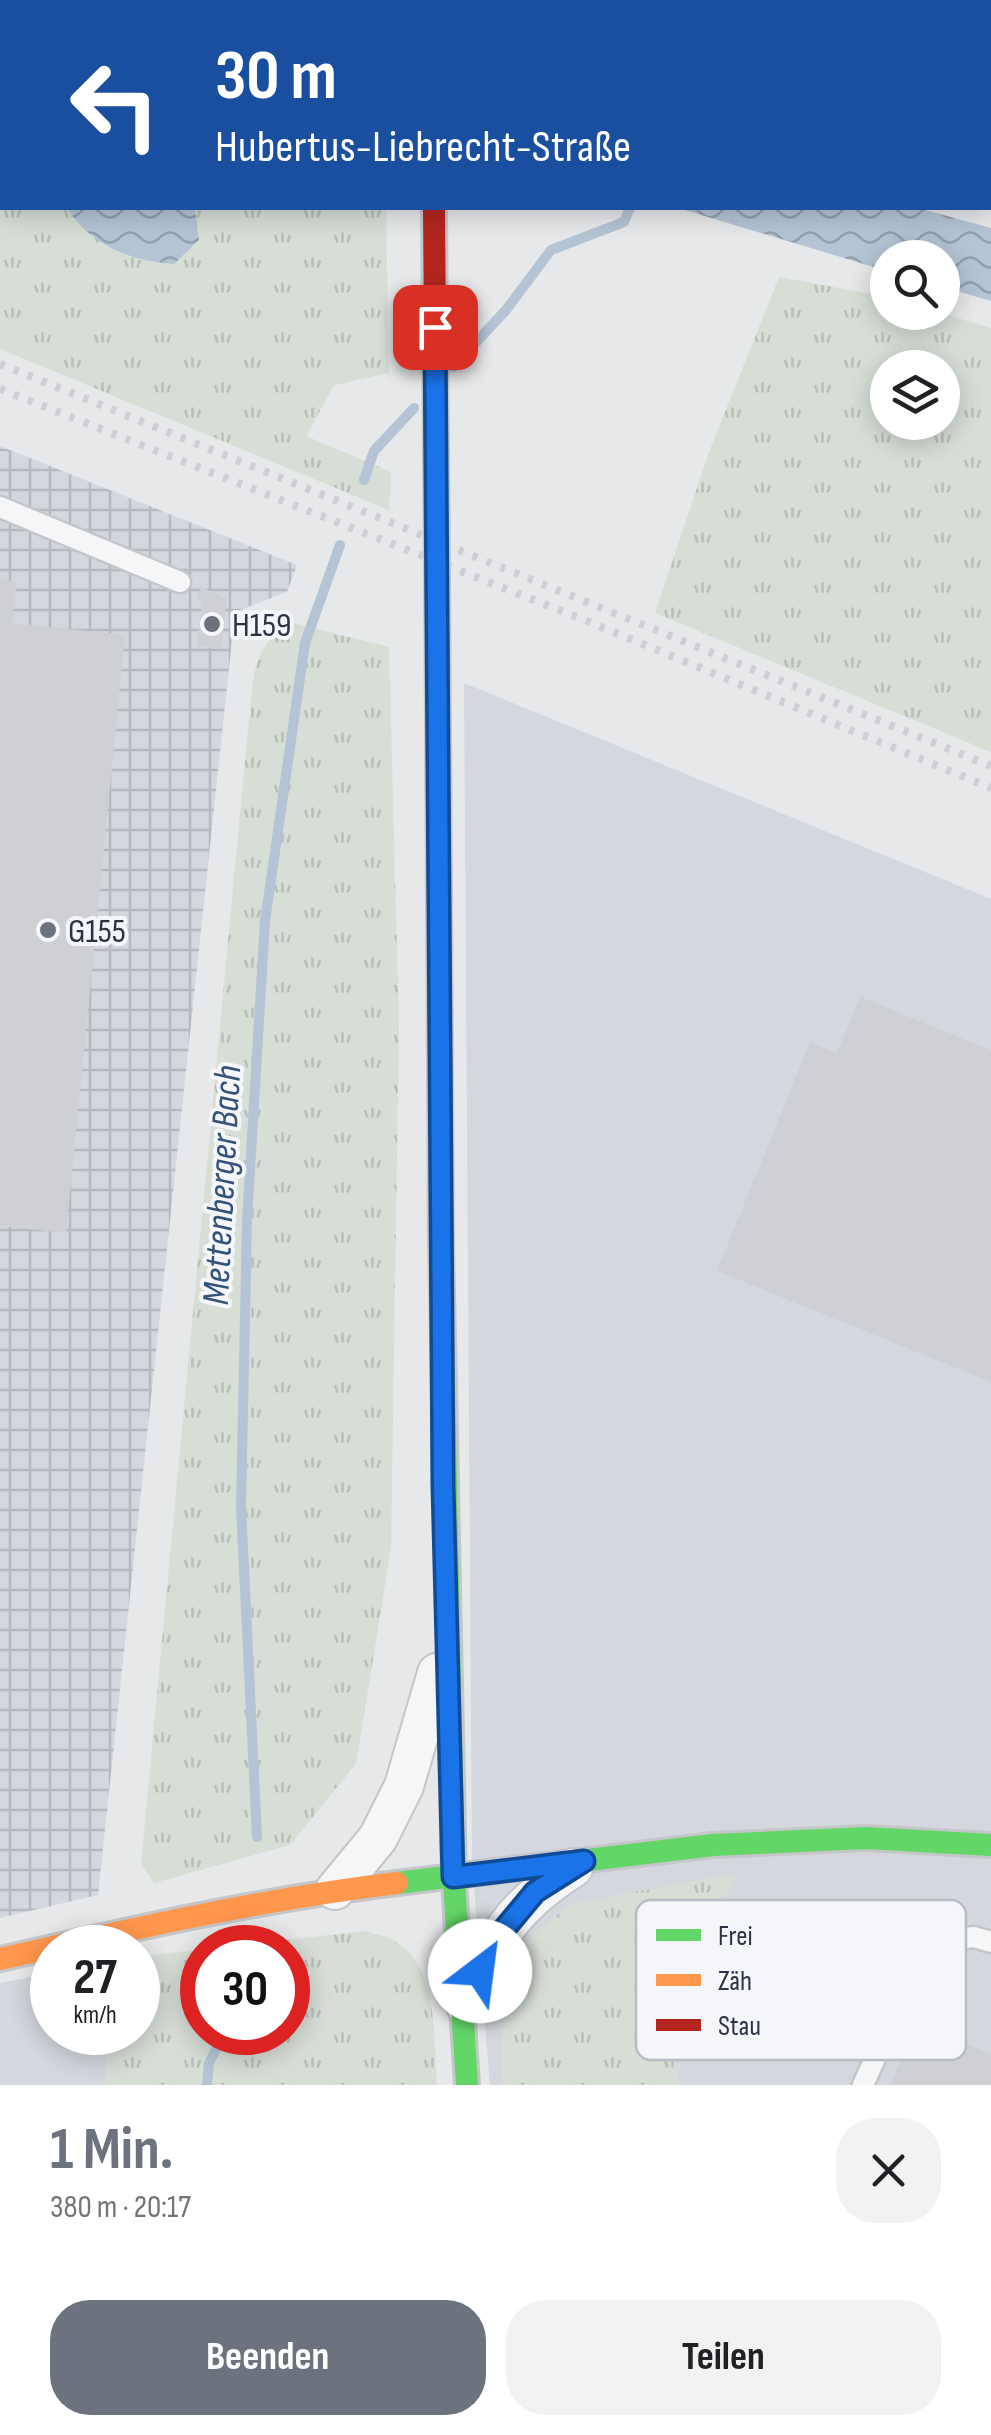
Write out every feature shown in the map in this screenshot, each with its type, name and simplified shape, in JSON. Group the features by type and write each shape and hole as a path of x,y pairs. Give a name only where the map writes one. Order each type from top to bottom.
{"main road":[{"path":"434,210 447,1637 459,2022 467,2085"},
{"path":"0,1959 142,1926 335,1890 584,1861 772,1840 866,1838 991,1846"}],"street":[{"path":"335,1890 378,1838 404,1786 447,1637"},
{"path":"459,2022 491,1945 535,1892 584,1861"}],"lane":[{"path":"0,507 180,582"},
{"path":"966,1939 991,1942"},
{"path":"863,2085 874,2060"}],"shaded area":[{"path":"0,446 297,565 287,592 235,612 98,1895 0,1918"},
{"path":"464,683 991,899 991,2085 490,2085 472,1861"},
{"path":"30,1977 30,2055 108,2055 105,2085 0,2085 0,1983"}],"green space":[{"path":"0,210 68,210 76,221 199,240 195,210 386,210 389,373 334,385 306,436 391,472 389,510 0,349"},
{"path":"779,277 870,294 870,330 960,330 960,319 991,328 991,752 655,613 709,452"},
{"path":"293,623 389,647 399,1025 391,1548 356,1764 290,1845 154,1883 141,1864 251,697 261,655 278,632"},
{"path":"739,1873 727,1894 717,1900 636,1900 636,2060 675,2060 680,2085 501,2085 501,2043 511,1974 535,1932 574,1903"},
{"path":"365,1931 395,1941 410,1953 427,1986 437,2085 105,2085 108,2055 160,2055 160,1955 180,1952 180,2055 310,2055 310,1937"}],"water":[{"path":"69,210 195,210 199,240 174,264 113,249"},
{"path":"685,210 925,210 991,228 991,301 960,292 960,240 870,240 870,266"}],"building":[{"name":"G155","path":"0,580 17,582 12,623 125,635 66,1233 0,1226"},
{"name":"H159","path":"201,587 227,599 221,649 197,646 202,603 197,599"},
{"path":"860,997 991,1050 991,1382 717,1271 810,1042 837,1053"},
{"path":"966,2044 991,2054 991,2085 891,2085 901,2060 966,2060"}],"waterway":[{"name":"Mettenberger Bach","path":"453,367 506,310 551,250 624,222 629,210"},
{"name":"Mettenberger Bach","path":"364,480 374,451 414,408"},
{"name":"Mettenberger Bach","path":"257,1837 241,1507 247,1220 265,921 305,643 340,545"},
{"name":"Mettenberger Bach","path":"207,2085 213,2055"}],"railway":[{"path":"0,364 991,766"},
{"path":"0,389 582,619 991,788"}],"traffic: fast":[{"path":"441,1241 454,1882 467,2085"},
{"path":"397,1883 713,1845 866,1838 991,1845"}],"traffic: slow":[{"path":"437,579 438,726"},
{"path":"0,1959 247,1906 397,1883"}],"traffic: jam":[{"path":"434,210 437,579"},
{"path":"438,726 441,1241"}],"place":[{"name":"H159","path":"212,624"},
{"name":"G155","path":"48,930"}],"route":[{"path":"435,327 443,1485 453,1877 584,1861 535,1892 491,1945 480,1971"}]}
